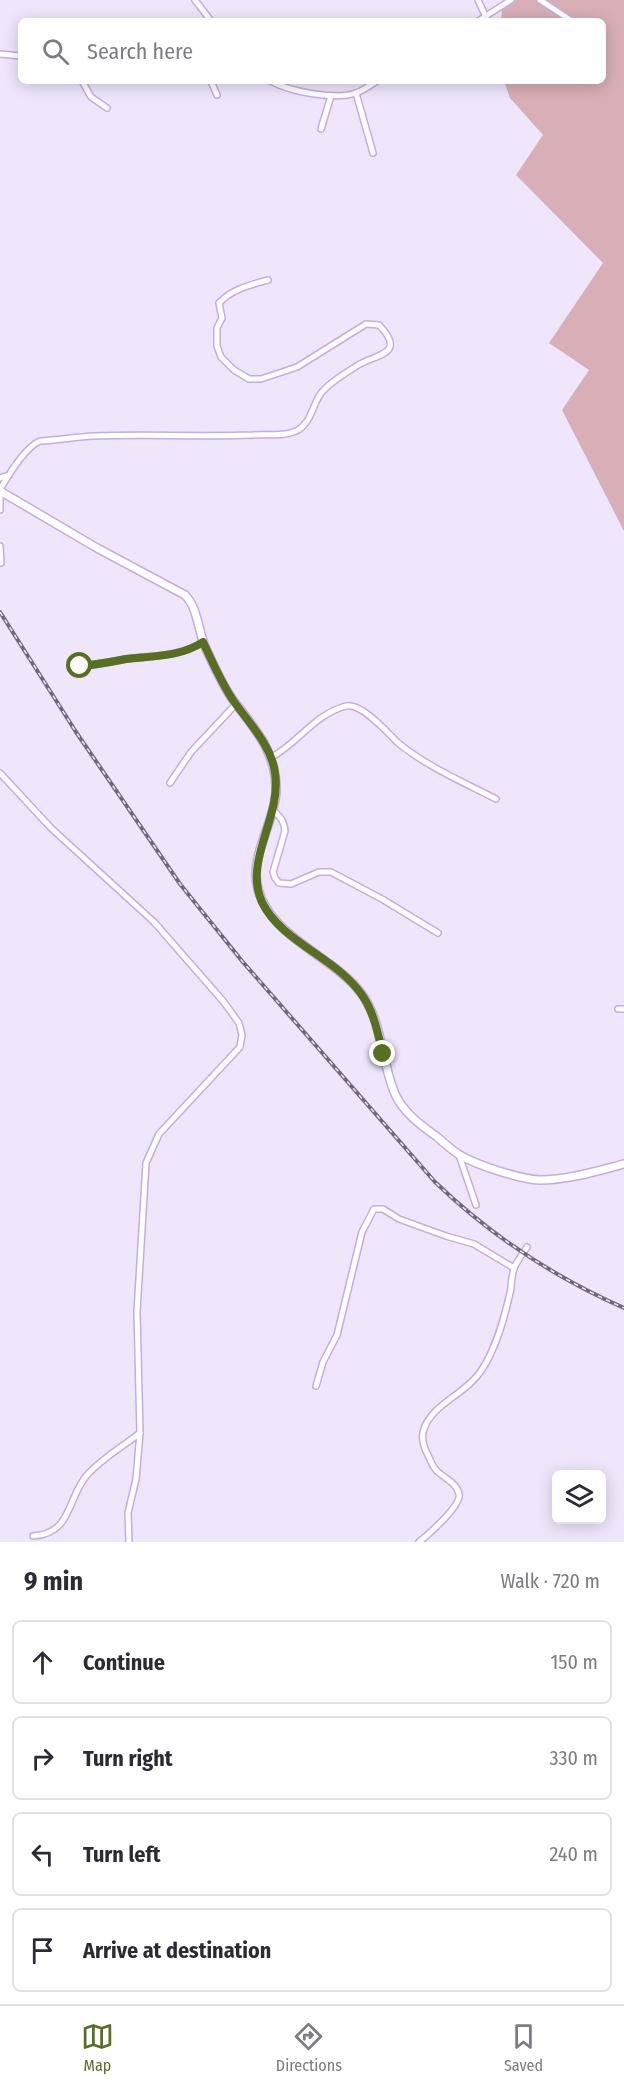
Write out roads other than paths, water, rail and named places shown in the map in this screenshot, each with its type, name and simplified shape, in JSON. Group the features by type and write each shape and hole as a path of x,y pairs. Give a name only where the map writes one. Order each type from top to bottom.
{"street":[{"path":"195,0 209,18"},
{"path":"478,0 486,17 512,0"},
{"path":"540,0 567,18"},
{"path":"0,54 18,56"},
{"path":"84,84 91,97 107,108"},
{"path":"212,84 217,95"},
{"path":"280,84 297,90 331,96 356,93 371,84"},
{"path":"356,93 373,153"},
{"path":"321,129 331,96"},
{"path":"0,510 0,491 9,475 36,442 92,436 214,437 289,434 306,424 316,401 331,384 370,358 383,356 390,349 391,345 380,325 366,324 297,367 261,379 249,378 221,357 217,346 218,328 222,318 219,303 238,289 268,280"},
{"path":"0,478 9,475"},
{"path":"0,491 97,548 184,595 191,602 203,642 221,680 272,758 276,775 273,810 256,871 257,888 267,911 284,929 330,964 362,993 372,1012 395,1095 410,1116 459,1155 525,1179 542,1180 574,1176 624,1164"},
{"path":"0,546 1,562"},
{"path":"80,666 101,665 189,651 203,642"},
{"path":"170,783 191,752 236,704"},
{"path":"272,758 282,752 323,715 348,705 358,708 399,743 432,764 496,799"},
{"path":"0,773 51,828 154,922 223,1000 238,1023 242,1035 240,1047 159,1134 146,1163 137,1312 140,1434 136,1479 128,1514 129,1542"},
{"path":"273,810 285,824 273,872 279,883 291,884 319,872 331,872 382,899 438,933"},
{"path":"459,1155 476,1205"},
{"path":"316,1386 323,1362 337,1335 362,1232 374,1209 383,1209 399,1219 474,1244 514,1268"},
{"path":"420,1542 454,1509 459,1501 456,1487 436,1470 431,1462 422,1436 424,1427 438,1408 456,1396 482,1370 491,1354 505,1312 514,1268 527,1247"},
{"path":"33,1536 43,1536 60,1525 81,1482 100,1463 140,1434"}],"railway":[{"path":"0,612 76,732 180,884 242,961 435,1182 478,1220 524,1253 573,1283 624,1308"}]}
